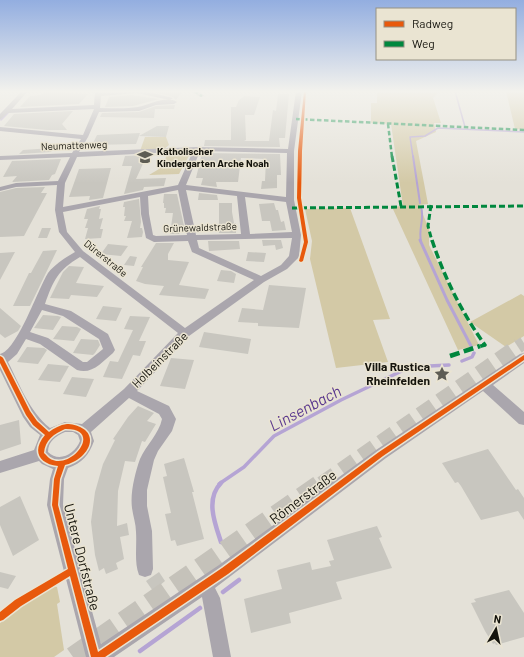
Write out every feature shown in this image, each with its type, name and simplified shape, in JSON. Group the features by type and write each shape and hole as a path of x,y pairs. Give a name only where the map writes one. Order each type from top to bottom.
{"street":[{"name":"Dürerstraße","path":"91,122 61,183 59,210 64,232 80,253 185,333"},
{"path":"295,122 291,151 290,200 297,234"},
{"path":"0,129 85,137"},
{"path":"197,150 181,187 195,250 261,280"},
{"name":"Neumattenweg","path":"0,158 197,150 291,151"},
{"path":"0,189 16,185 61,183"},
{"path":"59,210 181,187 290,200"},
{"name":"Grünewaldstraße","path":"241,194 246,236"},
{"name":"Grünewaldstraße","path":"144,195 145,214 149,236 154,239 297,234"},
{"name":"Holbeinstraße","path":"83,431 128,392 185,333 261,280 284,267 294,257 297,234"},
{"path":"49,435 35,423 28,413 1,360 13,351 23,334 39,306 51,275 62,264 80,253"},
{"path":"23,334 44,341 81,367 90,366 109,350 104,336 67,313 39,306"},
{"name":"Römerstraße","path":"98,657 205,585 381,454 524,357"},
{"path":"485,384 524,420"},
{"path":"128,392 164,410 169,419 167,427 152,448 147,460 140,490 139,506 144,531 145,569"},
{"path":"65,427 76,427 83,431 87,441 83,451 73,460 62,463 53,463 46,460 42,454 42,444 49,435 58,429 65,427"},
{"path":"0,467 42,454"},
{"name":"Untere Dorfstraße","path":"62,463 57,479 55,505 95,657"},
{"path":"205,585 211,598 222,657"}],"shaded area":[{"path":"371,122 441,122 441,123 434,123 436,132 416,141 428,204 419,205 429,229 429,245 479,345 458,350 392,207 403,206 391,124 371,123"},
{"path":"513,122 524,122 524,129 515,129"},
{"path":"145,137 166,137 169,145 163,150 140,151"},
{"path":"167,152 191,152 179,174 149,175 164,166"},
{"path":"350,208 390,319 373,320 388,362 336,368 310,259 312,241 305,209"},
{"path":"521,294 524,296 524,336 506,347 470,322"},
{"path":"53,586 57,587 60,602 57,604 64,650 54,657 0,657 0,623 38,594"}],"building":[{"path":"8,122 64,122 62,124 67,130 47,130 4,126"},
{"path":"231,122 245,122 246,140 244,141 269,141 271,122 286,122 285,138 279,138 280,147 204,146 205,140 231,140"},
{"path":"157,126 169,126 166,137 139,136"},
{"path":"140,133 136,144 92,145 97,135"},
{"path":"52,148 51,152 19,154 23,150"},
{"path":"202,153 280,154 281,175 277,175 277,188 261,189 262,181 265,181 266,159 241,158 238,182 216,182 217,187 201,185 203,178 196,178"},
{"path":"147,155 136,179 166,178 164,186 144,187 143,190 124,194 132,166 122,166 125,156"},
{"path":"61,159 55,174 52,175 49,180 12,182 17,176 3,177 12,161"},
{"path":"111,168 103,198 89,200 90,196 69,197 79,169"},
{"path":"45,187 41,193 47,193 24,236 0,237 0,192 16,188"},
{"path":"199,193 217,195 218,200 198,200"},
{"path":"164,194 177,194 184,226 179,234 170,234 173,213 165,213 166,208 164,208 163,203"},
{"path":"139,199 141,222 140,228 142,228 143,232 142,237 127,238 132,221 124,221 126,216 124,216 124,202"},
{"path":"219,203 232,203 234,223 236,223 236,233 219,233"},
{"path":"274,203 276,210 278,210 281,222 284,221 286,230 272,231 270,221 262,221 259,204"},
{"path":"100,206 99,209 101,209 99,219 103,218 100,229 103,229 101,238 85,239 88,228 85,228 88,219 84,219 87,209"},
{"path":"42,228 51,228 47,238 38,238"},
{"path":"262,240 281,240 283,248 276,250 275,245 263,246"},
{"path":"208,241 239,241 240,249 209,251"},
{"path":"156,243 174,243 168,254 168,260 189,262 179,285 209,289 205,299 159,295 164,286 145,284 136,281 143,267 141,267"},
{"path":"108,244 128,246 121,256 101,254"},
{"path":"57,250 30,306 13,306 29,273 31,273 43,251"},
{"path":"15,252 0,280 0,253"},
{"path":"248,252 266,253 264,262 246,261"},
{"path":"130,256 137,257 134,266 124,265"},
{"path":"69,266 84,267 76,283 104,286 97,297 71,295 69,299 50,298 63,272"},
{"path":"221,270 231,271 236,274 234,283 217,281"},
{"path":"269,285 306,288 299,328 258,326 258,323 238,322 242,308 263,310"},
{"path":"103,306 122,308 116,321 96,319"},
{"path":"0,308 21,326 18,331 5,338 0,334"},
{"path":"43,315 61,317 53,330 34,328"},
{"path":"130,316 150,317 139,341 146,341 140,356 133,355 122,379 103,377 110,361 118,362 133,330 124,329"},
{"path":"62,326 77,327 81,329 74,341 53,339"},
{"path":"204,332 251,339 248,354 199,347"},
{"path":"81,339 98,340 100,345 93,355 73,353"},
{"path":"27,347 44,348 47,350 38,364 17,362"},
{"path":"171,358 194,360 185,389 160,386"},
{"path":"48,364 69,366 60,382 38,380"},
{"path":"72,377 94,379 86,397 63,394"},
{"path":"138,406 154,413 147,421 156,424 145,442 142,441 135,462 125,461 118,491 117,526 127,523 129,535 120,537 124,559 116,563 118,569 106,574 104,568 99,571 95,555 91,522 95,492 103,464 115,440 113,439 128,417"},
{"path":"19,420 21,444 0,451 0,425"},
{"path":"488,449 516,490 518,489 524,498 524,520 518,511 481,520 461,486 458,482 455,483 442,463"},
{"path":"184,458 194,492 192,492 204,539 177,546 175,540 171,541 165,514 171,513 163,477 167,476 164,464"},
{"path":"20,496 39,540 13,556 0,525 0,507"},
{"path":"377,526 382,537 379,538 392,568 336,582 342,599 289,613 291,623 251,633 244,599 282,589 277,570 310,562 312,570 331,566 329,561 334,560 327,540"},
{"path":"0,572 16,576 8,589 0,587"},
{"path":"159,572 165,581 153,591 146,581"},
{"path":"509,590 524,613 524,637 496,645 495,643 493,644 485,631 471,603 476,602 474,599"}],"waterway":[{"path":"464,122 465,127"},
{"path":"413,157 410,137 425,136 438,128 524,132"},
{"path":"413,156 420,203"},
{"path":"421,207 421,241"},
{"path":"420,240 447,300 471,346"},
{"path":"462,361 472,357 474,353"},
{"name":"Linsenbach","path":"219,484 244,467 274,436 341,400 410,367 449,365"},
{"name":"Linsenbach","path":"221,483 216,489 212,504 214,520 221,542"},
{"path":"223,592 239,580"},
{"path":"140,651 200,608"}],"tunnel":[{"path":"518,347 524,343"},
{"path":"322,484 519,346"},
{"path":"73,657 323,483"}],"marked path":[{"path":"351,122 524,130"},
{"path":"388,124 401,206"},
{"path":"431,205 428,226 432,241 446,277 472,327 485,345 450,356"},
{"path":"292,208 524,206"}],"cycle path":[{"path":"301,261 306,242 299,198 302,122"},
{"path":"98,657 225,571 381,454 524,357"},
{"path":"0,358 28,413 35,423 49,435"},
{"path":"65,427 80,429 85,434 87,441 80,454 74,458 67,462 53,463 41,454 42,444 51,433 65,427"},
{"path":"62,463 57,479 55,505 95,657"},
{"path":"0,617 18,603 72,571"}],"place":[{"name":"Katholischer Kindergarten Arche Noah","path":"145,157"},
{"name":"Villa Rustica Rheinfelden","path":"442,374"}]}
